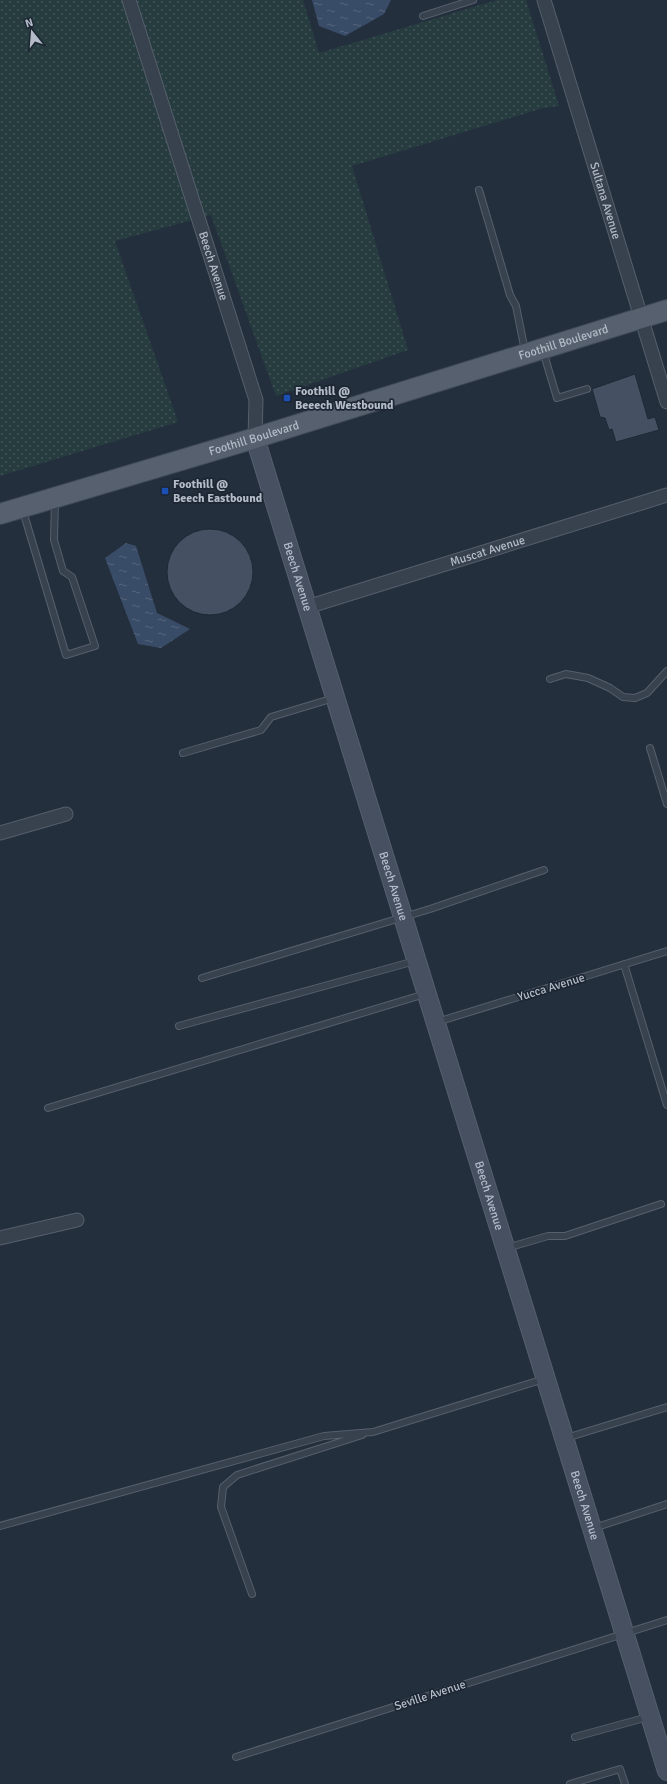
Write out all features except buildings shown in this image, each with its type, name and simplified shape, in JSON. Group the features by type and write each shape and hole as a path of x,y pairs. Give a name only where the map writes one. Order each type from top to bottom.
{"main road":[{"name":"Foothill Boulevard","path":"0,514 255,438 667,310"},
{"name":"Beech Avenue","path":"255,438 667,1771"}],"street":[{"name":"Beech Avenue","path":"129,0 256,400 255,438"},
{"name":"Sultana Avenue","path":"544,0 667,402"},
{"name":"Muscat Avenue","path":"307,607 667,495"},
{"path":"0,833 66,814"},
{"path":"0,1238 77,1220"}],"lane":[{"path":"423,16 473,0"},
{"path":"479,190 510,295 516,306 534,352 557,398 587,389"},
{"path":"22,507 66,655 95,646 72,577 62,571 54,540 55,497"},
{"path":"550,679 566,674 588,678 610,688 623,697 635,698 647,693 667,671"},
{"path":"183,753 261,730 271,717 335,697"},
{"path":"650,748 667,804"},
{"path":"202,978 430,909 544,870"},
{"name":"Yucca Avenue","path":"436,1022 667,951"},
{"path":"179,1026 416,960"},
{"path":"624,964 667,1105"},
{"path":"48,1108 427,993"},
{"path":"506,1248 548,1236 565,1236 661,1204"},
{"path":"252,1594 221,1507 223,1487 237,1475 546,1378"},
{"path":"564,1439 667,1407"},
{"path":"0,1526 324,1436 373,1432"},
{"path":"592,1528 667,1504"},
{"name":"Seville Avenue","path":"236,1757 667,1620"},
{"path":"575,1737 650,1716"},
{"path":"570,1784 620,1769 625,1784"}],"green space":[{"path":"0,0 303,0 319,53 497,0 526,0 559,106 543,108 352,166 408,350 276,396 211,215 115,241 178,422 0,476"}],"water":[{"path":"312,0 391,0 384,14 345,36 319,26"},
{"path":"126,543 136,546 157,613 190,629 161,648 138,644 105,558"}],"place":[{"name":"Foothill @ Beeech Westbound","path":"287,398"},
{"name":"Foothill @ Beech Eastbound","path":"165,491"}]}
